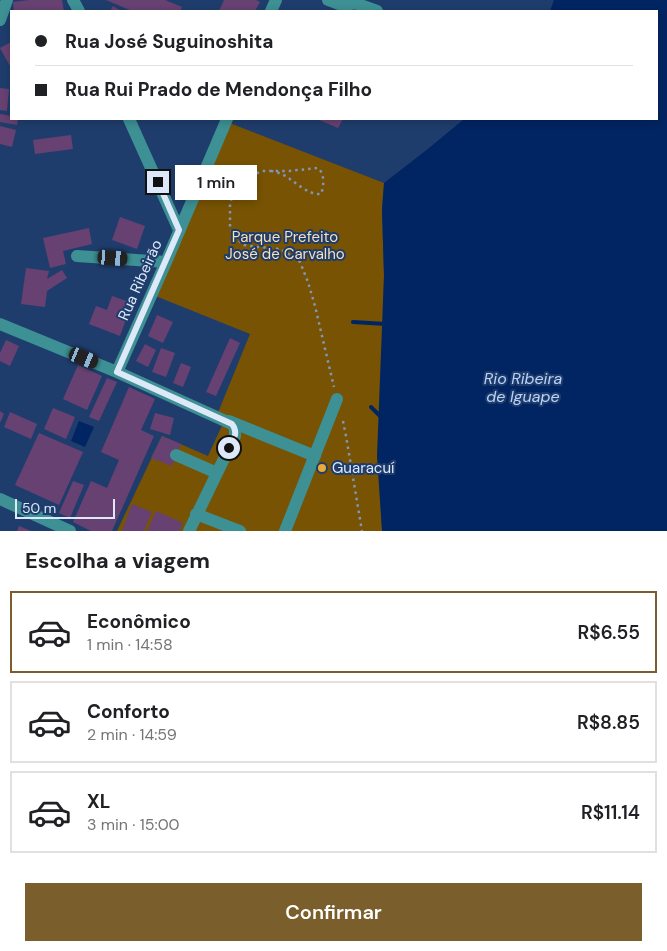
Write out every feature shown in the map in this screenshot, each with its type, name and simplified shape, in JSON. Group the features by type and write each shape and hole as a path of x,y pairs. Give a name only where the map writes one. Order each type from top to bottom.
{"street":[{"path":"0,20 7,0"},
{"path":"328,0 344,6 355,3 374,10"},
{"path":"129,120 179,230"},
{"name":"Rua Ribeirão","path":"117,372 227,120"},
{"path":"77,256 166,262"},
{"path":"0,324 315,456"},
{"path":"285,531 337,399"},
{"path":"189,531 235,436 235,428 228,421"},
{"path":"176,455 217,473"},
{"path":"0,499 70,531"},
{"path":"196,514 240,531"}],"path":[{"path":"271,171 279,173 311,192 321,194 323,176 322,171 318,168 289,172 271,171 261,171 242,183 234,192 230,203 230,228 237,239 244,244 275,248 284,251 300,262 315,306 346,436 362,531"}],"green space":[{"name":"Parque Prefeito José de Carvalho","path":"227,122 384,183 382,210 384,275 382,531 117,531 162,436 208,456 225,419 217,415 250,334 153,295"}],"water":[{"name":"Rio Ribeira de Iguape","path":"554,0 667,0 667,531 382,531 377,456 384,275 382,210 384,183 463,120 658,120 658,10 550,10"},
{"path":"79,421 94,427 85,447 71,441"}],"building":[{"path":"62,0 64,10 14,10 13,2"},
{"path":"106,0 165,0 182,7 180,10 130,10"},
{"path":"224,0 256,0 260,2 256,10 219,10"},
{"path":"113,6 119,10 111,10"},
{"path":"10,43 10,66 0,48"},
{"path":"0,88 9,89 7,111 0,110"},
{"path":"0,114 10,116 10,120 18,120 17,125 0,122"},
{"path":"319,120 342,120 338,128"},
{"path":"0,126 16,130 12,147 0,144"},
{"path":"71,135 73,149 35,154 33,140"},
{"path":"120,217 145,226 137,249 112,240"},
{"path":"89,228 92,244 63,251 66,264 50,268 43,238"},
{"path":"26,268 49,271 47,279 62,270 67,278 47,291 45,307 21,304"},
{"path":"112,296 132,303 120,336 89,324 96,306 107,310"},
{"path":"157,315 173,322 163,343 148,336"},
{"path":"230,338 240,343 216,396 206,392"},
{"path":"6,340 19,346 10,366 0,361 0,353"},
{"path":"145,344 156,350 148,367 136,361"},
{"path":"161,348 175,353 166,377 152,372"},
{"path":"181,363 191,367 183,387 173,383"},
{"path":"78,365 102,376 87,410 63,399"},
{"path":"107,378 117,382 99,421 89,417"},
{"path":"129,387 155,399 141,430 154,436 112,531 91,531 73,522 91,481 107,488 119,460 101,452"},
{"path":"53,408 75,417 66,439 44,429"},
{"path":"0,411 4,414 0,423"},
{"path":"10,412 37,424 31,439 4,427"},
{"path":"155,413 174,418 170,435 150,429"},
{"path":"39,433 83,452 59,505 15,485"},
{"path":"162,436 181,444 172,466 151,458"},
{"path":"73,481 84,485 70,518 59,513"},
{"path":"132,504 152,512 144,531 122,531"},
{"path":"156,511 183,523 179,531 147,531"},
{"path":"19,526 31,531 17,531"}],"waterway":[{"path":"353,322 386,324"},
{"path":"371,407 382,418"}],"place":[{"name":"Guaracuí","path":"322,468"}],"route":[{"path":"158,182 179,230 117,372 228,421 235,428 236,433 229,448"}]}
